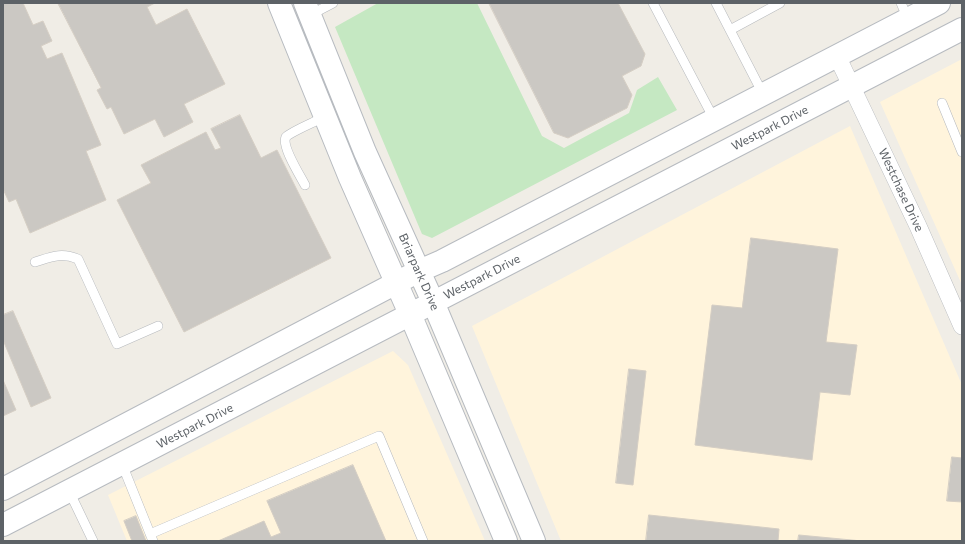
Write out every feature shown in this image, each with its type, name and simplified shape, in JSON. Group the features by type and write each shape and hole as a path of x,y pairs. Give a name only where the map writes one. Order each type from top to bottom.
{"main road":[{"name":"Briarpark Drive","path":"279,3 324,117 397,283 506,541"},
{"path":"3,489 397,283 442,262 665,144 837,56 905,11 939,3"},
{"name":"Briarpark Drive","path":"308,9 365,152 433,302 534,541"},
{"path":"288,27 308,9"},
{"name":"Westpark Drive","path":"3,525 962,29"},
{"path":"665,144 681,175"}],"street":[{"name":"Westchase Drive","path":"837,56 918,226 962,326"}],"lane":[{"path":"308,9 333,3"},
{"path":"653,3 714,119"},
{"path":"716,3 763,94"},
{"path":"730,30 780,3"},
{"path":"942,103 962,152"},
{"path":"305,185 287,150 285,141 286,137 324,117"},
{"path":"35,262 55,256 69,255 78,259 117,344 158,326"},
{"path":"122,464 151,538 379,436 423,541"},
{"path":"69,491 93,541"}],"shaded area":[{"path":"962,59 962,285 880,102"},
{"path":"850,126 962,385 962,541 561,541 472,326"},
{"path":"393,351 408,365 485,541 127,541 108,495"}],"green space":[{"path":"378,3 477,3 542,136 564,148 629,113 637,90 658,77 677,110 432,238 422,234 335,27"}],"building":[{"path":"3,3 23,3 33,25 43,21 52,41 41,46 47,59 62,53 101,145 86,151 106,200 30,233 16,199 9,202 3,189"},
{"path":"58,3 155,3 147,7 156,25 187,9 225,84 184,104 193,122 164,137 155,119 124,134 111,107 107,109 97,90 101,88"},
{"path":"489,3 618,3 645,54 641,66 622,76 632,95 627,108 568,138 554,133"},
{"path":"240,115 261,158 277,150 331,258 184,332 117,200 151,183 141,165 206,132 215,150 221,148 211,129"},
{"path":"751,238 838,249 826,342 857,345 850,395 820,392 812,460 695,445 712,305 742,308"},
{"path":"13,311 51,398 31,407 3,340 3,315"},
{"path":"629,369 646,371 633,485 616,483"},
{"path":"3,380 16,410 3,416"},
{"path":"952,457 962,458 962,502 947,501"},
{"path":"353,465 386,541 218,541 264,521 271,537 281,533 267,501"},
{"path":"649,515 779,529 778,541 646,541"},
{"path":"136,516 146,541 132,541 124,521"},
{"path":"799,535 862,541 798,541"}]}
